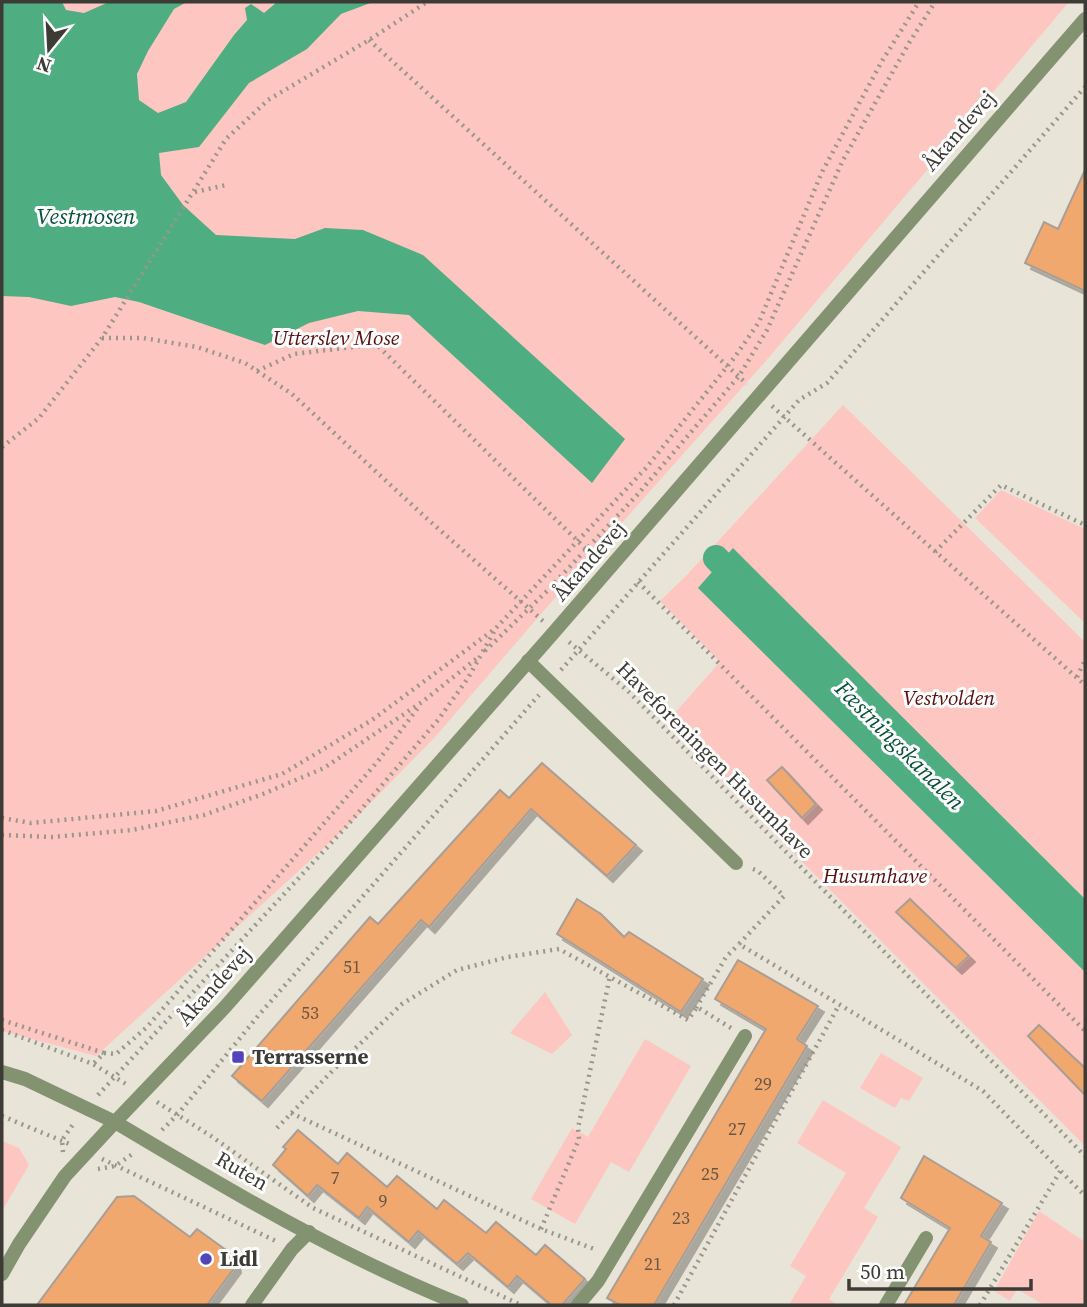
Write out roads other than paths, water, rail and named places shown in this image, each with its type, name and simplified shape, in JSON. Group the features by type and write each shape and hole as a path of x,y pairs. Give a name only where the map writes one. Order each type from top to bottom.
{"street":[{"name":"Åkandevej","path":"115,1122 232,999 1085,19"},
{"path":"528,661 736,863"},
{"path":"578,1305 598,1280 745,1036"},
{"name":"Ruten","path":"2,1072 25,1079 115,1122 309,1233 409,1284 462,1305"},
{"path":"2,1274 65,1176 115,1122"},
{"path":"252,1305 292,1249 309,1233"},
{"path":"887,1305 926,1238"}],"water":[{"name":"Vestmosen","path":"2,2 62,2 66,10 84,13 109,2 187,2 174,9 137,74 139,100 158,113 186,102 247,20 245,8 251,4 264,13 277,2 373,2 341,14 307,49 249,83 199,147 159,153 161,175 183,205 216,235 295,239 325,228 363,230 423,255 625,439 592,483 409,315 358,311 309,323 265,345 139,302 115,297 71,306 29,297 2,296"},
{"path":"733,548 1085,899 1085,972 698,588"}],"waterway":[{"name":"Fæstningskanalen","path":"716,558 746,589"}],"place":[{"name":"Terrasserne","path":"238,1057"},
{"name":"Lidl","path":"206,1259"}],"park label":[{"name":"Utterslev Mose","path":"336,338"},
{"name":"Vestvolden","path":"949,698"},
{"name":"Husumhave","path":"875,876"}]}
